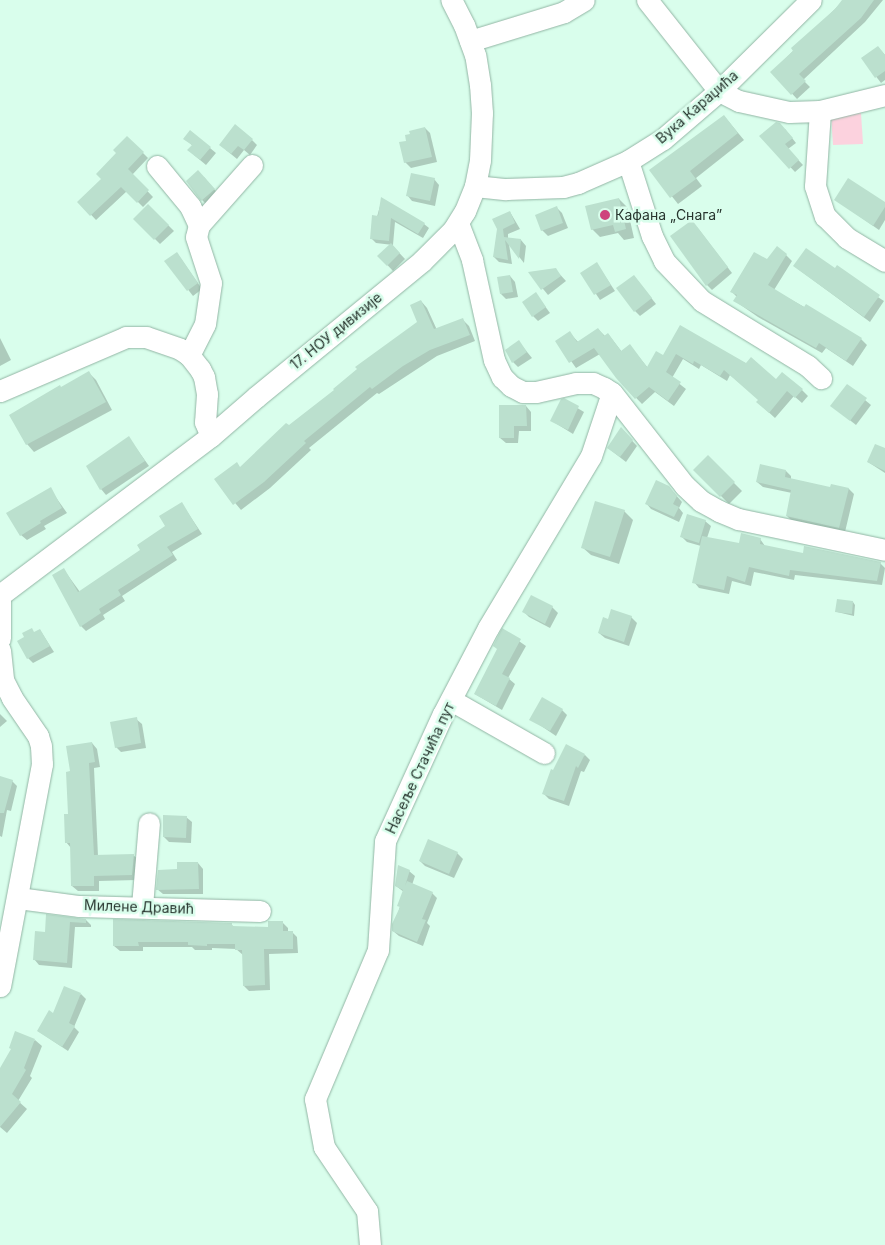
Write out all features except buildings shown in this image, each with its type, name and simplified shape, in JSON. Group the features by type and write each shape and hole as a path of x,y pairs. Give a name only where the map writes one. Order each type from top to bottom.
{"street":[{"name":"17. НОУ дивизије","path":"0,595 211,436 256,396 422,261 458,223 475,186 481,146 481,101 478,70 470,41 451,0"},
{"path":"470,41 564,12 584,0"},
{"path":"647,0 719,91 740,101 789,112 820,111 885,95"},
{"name":"Вука Караџића","path":"475,186 506,189 563,187 578,183 628,161 663,139 719,91 811,0"},
{"path":"820,111 815,186 822,210 833,226 847,238 885,261"},
{"path":"628,161 652,236 664,261 702,301 808,366 822,378"},
{"path":"189,355 205,324 211,297 211,283 196,237 200,225 252,165"},
{"path":"157,166 190,206 200,225"},
{"path":"458,223 472,260 494,360 502,377 511,386 523,392 536,392 576,383 593,383 612,393 685,486 701,500 719,511 738,519 885,550"},
{"path":"0,391 131,336 157,340 189,355 204,378 207,394 205,422 211,436"},
{"name":"Насеље Стачића пут","path":"370,1245 367,1211 324,1147 315,1099 378,950 385,841 451,700 488,628 590,456 612,393"},
{"path":"0,595 0,638"},
{"path":"0,650 7,689 33,726 42,746 42,764 0,986"},
{"path":"451,700 544,753"},
{"path":"142,906 149,822"},
{"name":"Милене Дравић","path":"18,898 79,906 142,906 260,911"}],"shaded area":[{"path":"861,113 863,144 833,145 831,115"}],"place":[{"name":"Кафана „Снага”","path":"605,215"}]}
